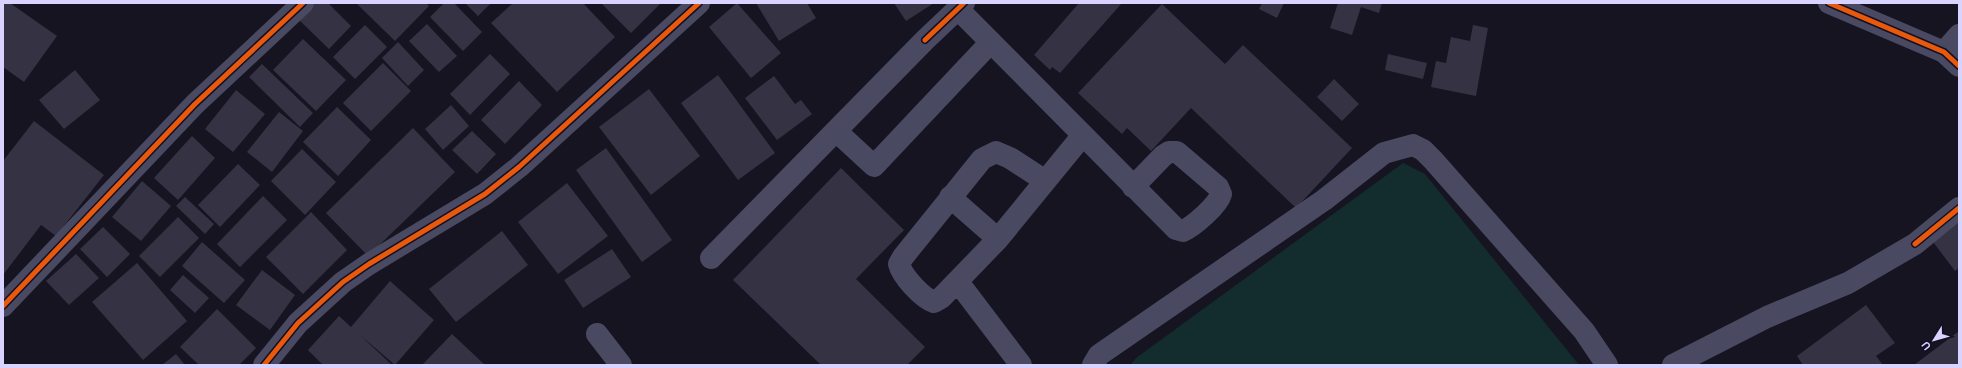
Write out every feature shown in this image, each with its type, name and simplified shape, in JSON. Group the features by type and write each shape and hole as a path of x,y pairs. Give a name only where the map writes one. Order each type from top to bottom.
{"street":[{"path":"3,306 195,104 302,3"},
{"path":"264,365 298,323 343,282 369,264 485,194 519,167 699,3"},
{"path":"1829,3 1952,59 1959,35"},
{"path":"711,258 960,6 991,42 1134,187"},
{"path":"836,131 874,166 991,42"},
{"path":"1044,180 1010,158 996,152 982,159 903,257 899,264 901,273 927,300 934,302 941,298 998,239 1044,180 1083,135"},
{"path":"1093,365 1099,355 1324,200 1384,153 1413,145 1423,150 1433,160 1584,331 1607,365"},
{"path":"950,197 998,239"},
{"path":"1673,365 1767,317 1848,283 1915,244 1959,208"},
{"path":"958,282 1021,365"},
{"path":"597,334 621,365"}],"green space":[{"path":"1403,163 1425,174 1579,365 1130,365 1136,358"}],"building":[{"path":"3,3 10,3 57,36 24,82 3,67"},
{"path":"313,3 328,3 351,26 329,49 298,19"},
{"path":"426,3 429,6 395,41 357,4"},
{"path":"444,3 454,3 482,32 463,51 430,17"},
{"path":"465,3 491,3 478,16"},
{"path":"513,3 583,3 615,37 557,92 491,23"},
{"path":"601,3 661,3 631,33"},
{"path":"737,3 781,53 751,78 709,27"},
{"path":"756,3 807,3 816,18 779,41"},
{"path":"894,3 934,3 906,21"},
{"path":"1079,3 1122,3 1060,73 1052,67 1050,70 1034,55"},
{"path":"1262,3 1284,3 1277,18 1259,9"},
{"path":"1338,3 1382,3 1379,13 1361,7 1352,35 1330,28"},
{"path":"1162,4 1225,64 1243,45 1352,148 1296,208 1191,108 1151,151 1127,128 1122,134 1078,93"},
{"path":"427,24 457,56 439,72 409,41"},
{"path":"365,25 387,47 355,79 333,57"},
{"path":"1473,25 1488,28 1476,96 1431,87 1436,61 1446,63 1451,37 1470,41"},
{"path":"303,39 346,80 316,111 273,70"},
{"path":"398,42 424,70 408,86 382,58"},
{"path":"490,54 510,74 470,115 450,94"},
{"path":"1388,54 1427,63 1423,79 1385,70"},
{"path":"383,63 411,91 371,131 343,103"},
{"path":"262,64 313,113 300,127 249,77"},
{"path":"75,70 100,100 64,129 39,100"},
{"path":"718,75 775,153 738,180 681,103"},
{"path":"774,76 795,104 801,100 812,114 777,140 745,98"},
{"path":"1334,79 1359,104 1342,121 1317,97"},
{"path":"519,81 542,105 505,144 481,120"},
{"path":"649,89 700,156 651,195 599,127"},
{"path":"236,90 265,114 233,152 205,129"},
{"path":"451,105 469,126 443,150 425,129"},
{"path":"337,107 371,140 338,176 303,142"},
{"path":"279,112 303,131 272,172 247,152"},
{"path":"34,121 104,175 56,236 41,225 3,275 3,161"},
{"path":"413,128 455,172 368,256 326,213"},
{"path":"472,131 496,154 477,174 452,150"},
{"path":"192,136 215,158 178,200 154,178"},
{"path":"606,148 672,240 642,262 576,170"},
{"path":"302,149 336,182 305,215 271,181"},
{"path":"238,164 260,185 220,227 198,205"},
{"path":"841,168 904,230 856,279 925,347 907,365 821,365 733,280"},
{"path":"142,181 171,206 141,241 112,217"},
{"path":"567,183 608,236 558,274 518,222"},
{"path":"263,196 287,220 240,267 217,244"},
{"path":"185,197 214,224 205,234 176,206"},
{"path":"311,212 347,250 303,294 266,257"},
{"path":"1959,216 1959,268 1955,271 1930,238"},
{"path":"178,217 199,238 160,277 139,256"},
{"path":"103,227 130,254 107,277 80,249"},
{"path":"502,231 528,265 456,322 429,289"},
{"path":"202,242 245,280 224,303 182,266"},
{"path":"612,249 631,277 583,308 564,280"},
{"path":"76,254 99,278 69,305 46,281"},
{"path":"137,263 187,321 143,360 92,302"},
{"path":"262,270 295,295 270,330 236,305"},
{"path":"183,275 209,298 195,313 170,290"},
{"path":"390,281 434,320 395,365 360,335 392,365 323,365 308,350 339,316 351,327"},
{"path":"1866,305 1895,343 1876,356 1883,365 1803,365 1797,356"},
{"path":"217,309 256,348 239,365 199,365 180,347"},
{"path":"1959,331 1959,365 1914,365"},
{"path":"452,334 485,365 422,365"},
{"path":"176,354 185,365 162,365"}],"cycle path":[{"path":"3,306 195,104 303,3"},
{"path":"264,365 298,323 343,282 369,264 485,194 519,167 699,3"},
{"path":"925,40 964,3"},
{"path":"1829,3 1944,52 1959,66"},
{"path":"1915,244 1959,208"}]}
